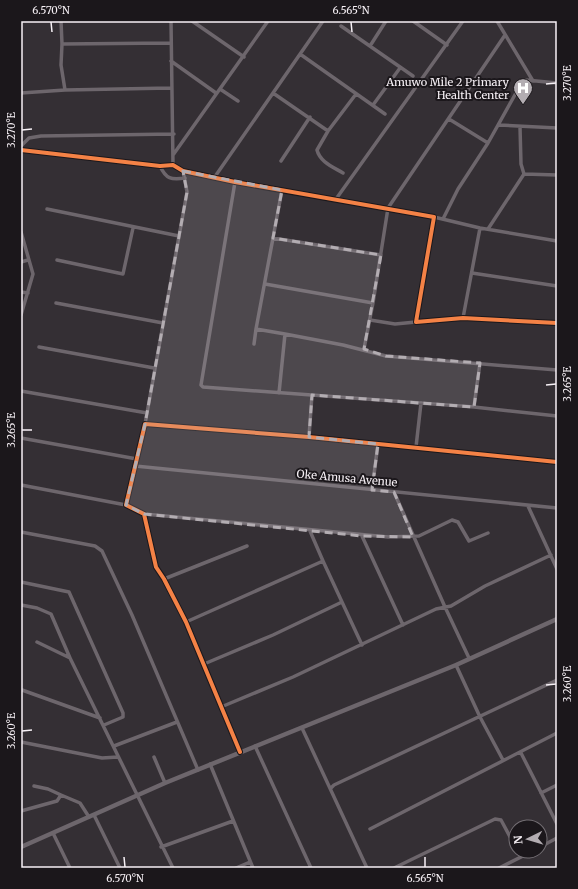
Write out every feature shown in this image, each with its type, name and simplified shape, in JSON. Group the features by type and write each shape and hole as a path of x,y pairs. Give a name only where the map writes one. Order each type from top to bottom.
{"street":[{"path":"61,21 61,65 65,90"},
{"path":"171,21 171,88 174,134 173,165"},
{"path":"192,21 244,57"},
{"path":"173,155 216,93 244,57 268,21"},
{"path":"214,178 322,21"},
{"path":"370,46 386,21"},
{"path":"413,21 447,45"},
{"path":"336,199 463,21"},
{"path":"497,21 533,81"},
{"path":"341,26 413,76"},
{"path":"364,349 388,208 505,35"},
{"path":"62,44 171,43"},
{"path":"300,54 385,114"},
{"path":"171,61 216,93"},
{"path":"373,105 400,68"},
{"path":"443,220 458,189 499,125 521,84 526,80 557,83"},
{"path":"21,93 65,90 171,88"},
{"path":"220,89 238,101"},
{"path":"273,94 310,117 328,131"},
{"path":"343,173 323,160 318,154 318,146 356,94"},
{"path":"281,161 310,117"},
{"path":"449,119 488,143"},
{"path":"499,125 557,128"},
{"path":"488,229 524,174 521,164 520,127"},
{"path":"21,146 29,138 40,136 174,134"},
{"path":"21,150 160,166 173,165 183,171 214,178 388,208 480,228 557,241"},
{"path":"160,166 166,177 170,179 185,178"},
{"path":"126,505 145,424 187,192 183,171"},
{"path":"524,174 557,175"},
{"path":"235,182 201,385 206,387 279,393 474,407 557,416"},
{"path":"254,344 282,190"},
{"path":"47,209 133,228 179,236"},
{"path":"416,322 434,218"},
{"path":"57,260 123,274 133,228"},
{"path":"463,318 480,228"},
{"path":"21,232 32,274 21,314"},
{"path":"273,238 381,255"},
{"path":"21,262 28,260"},
{"path":"472,273 557,286"},
{"path":"265,284 373,303"},
{"path":"21,292 28,293"},
{"path":"56,303 163,323"},
{"path":"370,320 395,324 463,318 557,323"},
{"path":"256,329 364,349 386,356 557,370"},
{"path":"279,393 285,334"},
{"path":"39,347 154,368"},
{"path":"474,407 480,363"},
{"path":"21,391 147,413"},
{"path":"309,437 312,395"},
{"path":"416,447 421,403"},
{"path":"145,424 309,437 557,462"},
{"path":"21,438 137,459"},
{"path":"372,490 378,444"},
{"name":"Oke Amusa Avenue","path":"135,466 557,508"},
{"path":"21,485 126,505 144,514 310,531 362,536 414,537 452,520 458,522 469,541 488,532"},
{"path":"394,492 469,658"},
{"path":"528,506 550,556 555,561 557,569"},
{"path":"144,514 154,562 186,622 240,752"},
{"path":"310,531 362,645"},
{"path":"21,532 95,546 102,551 132,615 198,770"},
{"path":"362,536 403,625"},
{"path":"164,579 247,546"},
{"path":"221,708 362,645 436,609 451,606 484,586 550,556"},
{"path":"186,622 323,561"},
{"path":"21,582 69,592 123,713 123,717 104,725"},
{"path":"204,664 273,635 342,602"},
{"path":"21,605 38,608 52,614 70,658 173,868"},
{"path":"21,848 136,795 456,665 557,619"},
{"path":"37,642 70,658"},
{"path":"456,665 480,717 503,760"},
{"path":"331,788 334,785 557,680"},
{"path":"22,690 100,718"},
{"path":"114,746 177,722"},
{"path":"302,728 367,868"},
{"path":"370,829 503,760 521,753 557,734"},
{"path":"21,742 102,758 118,758"},
{"path":"255,746 311,868"},
{"path":"521,753 557,824"},
{"path":"154,757 165,783"},
{"path":"210,764 253,868"},
{"path":"542,793 557,785"},
{"path":"34,786 48,789 80,803 92,816 120,868"},
{"path":"21,811 57,801 61,795"},
{"path":"394,868 495,819 501,820 508,833"},
{"path":"162,847 233,821"},
{"path":"54,833 70,868"},
{"path":"548,843 557,838"},
{"path":"500,868 517,859"},
{"path":"236,868 250,862"}],"highlighted area":[{"path":"183,171 282,190 273,238 381,255 364,349 386,356 480,363 474,407 312,395 309,437 378,444 372,490 394,492 413,537 362,536 144,514 126,505 145,424 187,192"}],"cycle path":[{"path":"21,150 160,166 173,165 183,171 235,182 434,217 416,322 463,318 557,323"},
{"path":"240,752 186,622 164,579 156,567 144,514 126,505 145,424 309,437 557,462"}],"place":[{"name":"Amuwo Mile 2 Primary Health Center","path":"523,105"}]}
